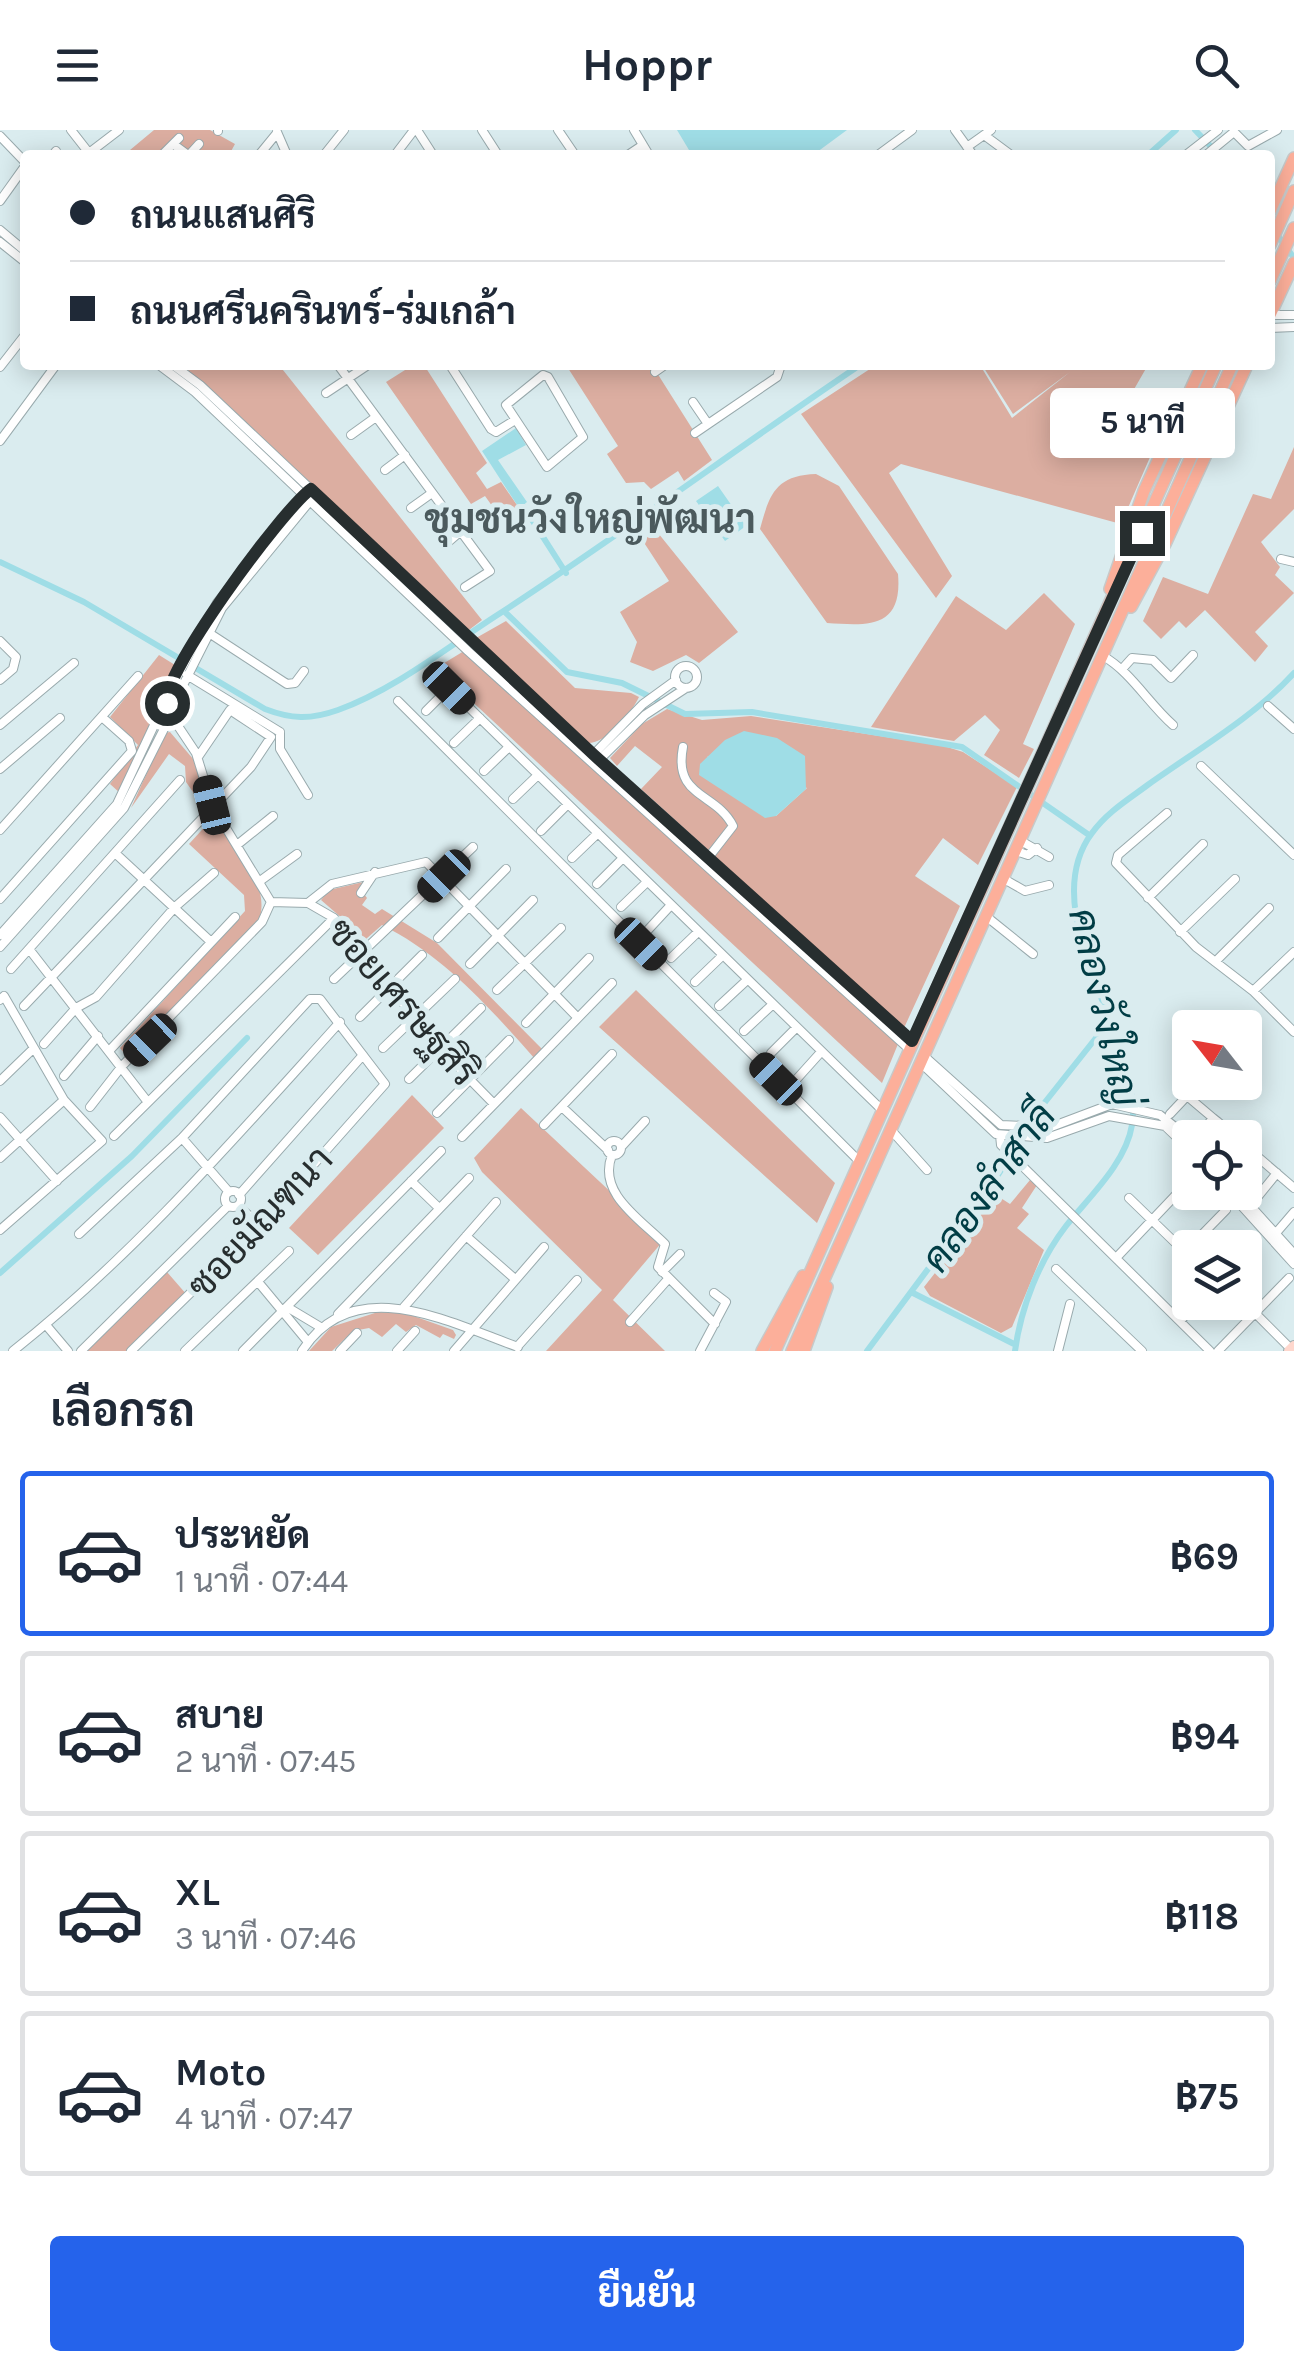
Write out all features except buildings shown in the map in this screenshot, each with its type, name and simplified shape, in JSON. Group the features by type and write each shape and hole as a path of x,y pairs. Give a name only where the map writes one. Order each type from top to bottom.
{"main road":[{"path":"1275,201 1294,161"},
{"path":"1275,234 1294,191"},
{"path":"1275,270 1294,228"},
{"path":"1275,304 1294,263"},
{"path":"1102,618 1138,504 1200,370"},
{"path":"775,1351 1214,370"},
{"path":"792,1351 1230,370"},
{"path":"1118,622 1147,581 1245,370"},
{"path":"804,1351 842,1240"},
{"path":"762,1351 811,1264"}],"street":[{"path":"12,130 1,138 20,159"},
{"path":"71,130 87,150"},
{"path":"93,150 118,130"},
{"path":"328,150 344,130"},
{"path":"400,150 416,130"},
{"path":"634,130 646,150"},
{"path":"888,150 912,130"},
{"path":"1192,150 1218,130"},
{"path":"1212,150 1232,132 1248,146 1277,130"},
{"path":"193,150 199,144"},
{"path":"636,150 643,145"},
{"path":"0,201 20,171"},
{"path":"0,230 20,247"},
{"path":"0,242 20,258"},
{"path":"0,368 20,342"},
{"path":"0,441 52,370"},
{"path":"165,370 257,445"},
{"path":"177,370 468,651 708,858 910,1045"},
{"path":"341,370 490,570 465,587"},
{"path":"326,394 360,370"},
{"path":"453,370 491,429 498,431 515,420"},
{"path":"695,433 781,374 781,370"},
{"path":"546,375 583,440 547,467 515,420 506,404 509,398 546,375"},
{"path":"693,402 708,424"},
{"path":"352,434 376,417"},
{"path":"384,470 404,455"},
{"path":"411,508 432,493"},
{"path":"137,772 169,712 193,644 237,583 310,496"},
{"path":"310,496 476,642 594,760 910,1045"},
{"path":"447,543 461,531"},
{"path":"1281,559 1294,562"},
{"path":"184,673 204,645 237,583"},
{"path":"208,633 287,684 296,682 304,671"},
{"path":"0,641 16,657 13,669 0,680"},
{"path":"1103,656 1123,668 1139,692 1173,725"},
{"path":"1123,668 1132,658 1153,660 1171,678 1194,656"},
{"path":"0,725 74,663"},
{"path":"594,760 660,690 676,680 679,669 692,668 697,680 641,714"},
{"path":"184,673 280,732"},
{"path":"0,830 138,676"},
{"path":"676,680 686,688"},
{"path":"426,712 449,688 721,957 881,1108"},
{"path":"398,701 858,1160"},
{"path":"1268,706 1294,728"},
{"path":"0,948 27,912 124,808 156,719 154,710 169,712 198,757 212,805 272,902"},
{"path":"24,1006 251,767 272,737 230,710 198,757"},
{"path":"156,719 169,712"},
{"path":"0,899 132,751 129,740 102,717"},
{"path":"0,769 60,718"},
{"path":"454,742 480,718"},
{"path":"280,732 288,726"},
{"path":"280,732 280,749 308,796"},
{"path":"484,771 509,747"},
{"path":"683,747 681,769 687,783 726,815 733,826 708,858"},
{"path":"1201,766 1294,855"},
{"path":"513,800 538,775"},
{"path":"10,969 180,780"},
{"path":"542,830 568,804"},
{"path":"1166,813 1116,858 1180,932 1292,1024"},
{"path":"237,846 273,816"},
{"path":"572,858 598,834"},
{"path":"1021,841 1050,857"},
{"path":"1148,898 1203,844"},
{"path":"334,978 472,847"},
{"path":"115,852 209,940"},
{"path":"260,880 297,854"},
{"path":"597,884 623,858"},
{"name":"ซอยเศรษฐสิริ","path":"308,904 332,884 416,862 426,862 444,876"},
{"path":"438,938 506,869"},
{"path":"361,893 376,872"},
{"path":"44,1044 76,1008 96,997 175,907 214,873"},
{"path":"444,876 578,1018"},
{"path":"1004,879 1029,892 1049,885"},
{"path":"1180,932 1235,879"},
{"path":"621,907 647,882"},
{"path":"470,964 533,900"},
{"name":"ซอยเศรษฐสิริ","path":"90,1107 122,1066 257,928 272,902 308,904 334,918 440,1049 494,1104"},
{"path":"646,932 671,905"},
{"path":"1215,962 1269,908"},
{"path":"0,935 27,912"},
{"path":"987,916 1033,954"},
{"path":"108,1051 234,917"},
{"path":"114,1136 334,918"},
{"path":"497,990 562,928"},
{"path":"670,958 698,932"},
{"path":"29,949 146,1101"},
{"path":"1253,991 1294,952"},
{"path":"360,1018 422,955"},
{"path":"695,982 721,957"},
{"path":"526,1023 589,958"},
{"path":"383,1048 455,980"},
{"path":"720,1006 746,981"},
{"path":"462,1137 612,983"},
{"path":"0,1000 4,996 64,1100 102,1141 0,1230"},
{"path":"78,1234 182,1138 310,999 320,999 363,1055 233,1206 81,1351"},
{"path":"744,1030 772,1005"},
{"path":"409,1079 481,1008"},
{"path":"13,1351 46,1325 210,1167 340,1022"},
{"path":"771,1052 796,1028"},
{"path":"64,1076 98,1036"},
{"path":"437,1113 509,1040"},
{"path":"0,1081 34,1048"},
{"path":"794,1082 821,1052"},
{"path":"544,1125 612,1054"},
{"name":"ซอยมัณฑนา","path":"131,1351 260,1225 384,1090 386,1084 363,1055"},
{"path":"923,1059 994,1122 1051,1128 1112,1104 1152,1112 1172,1127"},
{"path":"923,1059 1000,1135 1028,1139 1052,1136 1099,1116 1152,1122 1172,1130"},
{"path":"1170,1114 1187,1096 1216,1120"},
{"path":"0,1158 64,1100"},
{"path":"562,1107 610,1152"},
{"path":"0,1117 57,1180"},
{"path":"610,1152 621,1147 645,1121"},
{"path":"891,1130 928,1170"},
{"path":"1000,1135 999,1143 1212,1351 1247,1320"},
{"path":"182,1138 229,1192 240,1195"},
{"path":"244,1351 440,1151"},
{"path":"610,1152 609,1188 665,1244 658,1267 714,1324"},
{"path":"1262,1161 1294,1188"},
{"path":"1262,1191 1277,1174"},
{"path":"259,1283 283,1307 305,1347 469,1178"},
{"path":"411,1181 439,1208"},
{"path":"229,1192 225,1198 260,1225"},
{"path":"1130,1198 1172,1239"},
{"path":"1116,1258 1172,1199"},
{"path":"404,1306 496,1202"},
{"path":"1209,1230 1226,1210"},
{"path":"1250,1210 1294,1264"},
{"path":"1251,1210 1294,1254"},
{"path":"1276,1233 1294,1212"},
{"path":"466,1236 515,1279"},
{"path":"454,1351 468,1329 544,1247"},
{"path":"185,1351 289,1251"},
{"path":"630,1322 680,1254"},
{"path":"1056,1268 1142,1351"},
{"path":"1262,1306 1289,1278"},
{"path":"338,1314 404,1306 516,1349 577,1280"},
{"path":"700,1351 726,1302 714,1293"},
{"path":"1068,1351 1059,1347 1070,1304"},
{"path":"283,1307 322,1328"},
{"path":"1262,1320 1292,1349"},
{"path":"46,1325 68,1351"},
{"path":"397,1351 415,1331"},
{"path":"340,1351 357,1333"}],"shaded area":[{"path":"154,130 210,130 235,144 232,150 130,150"},
{"path":"283,370 482,620 469,630 446,612 188,371"},
{"path":"405,370 427,370 487,463 476,473 487,489 501,482 519,508 500,517 485,496 471,504 386,382"},
{"path":"569,370 655,370 712,460 684,481 678,471 651,489 644,482 626,483 607,454 618,446"},
{"path":"868,370 983,370 1012,418 1070,372 1013,414 985,370 1145,370 1129,398 1167,418 1121,524 901,464 889,473 952,576 936,598 801,414"},
{"path":"1294,447 1294,509 1261,542 1280,567 1275,575 1294,593 1255,632 1268,646 1255,662 1205,610 1186,628 1179,621 1161,639 1143,621 1163,577 1208,594 1253,494 1271,499"},
{"path":"816,474 839,486 898,574 894,606 878,621 827,623 760,529 771,497 783,483"},
{"path":"654,528 738,632 699,663 686,655 653,671 630,662 637,642 620,612 669,581 641,538"},
{"path":"1044,593 1075,624 1023,744 1034,749 1019,778 984,755 1000,730 985,715 954,741 871,727 956,596 1006,630"},
{"path":"506,621 575,688 639,697 618,726 603,738 588,743 476,638"},
{"path":"464,651 898,1044 882,1083 436,668"},
{"path":"159,655 175,665 172,676 153,701 152,724 120,793 110,784 138,745 110,717"},
{"path":"667,709 702,720 751,716 944,746 963,752 1017,787 978,865 943,838 915,876 960,906 904,1028 641,789 662,767 635,746 617,766 610,758 642,724","holes":["715,754 807,788 776,816 707,757"]},
{"path":"170,732 194,760 207,805 204,808 186,782 185,766 169,754 131,808 165,733"},
{"path":"211,820 217,821 256,881 261,907 259,921 130,1060 120,1048 245,911 244,895 189,844"},
{"path":"372,880 361,890 367,898 362,905 375,914 382,909 437,943 544,1051 535,1059 483,1002 426,952 382,925 366,939 321,900 329,890"},
{"path":"636,990 835,1183 817,1223 599,1027"},
{"path":"412,1095 444,1128 318,1255 289,1228"},
{"path":"521,1108 663,1241 613,1300 665,1351 546,1351 602,1290 482,1172 474,1158"},
{"path":"1030,1180 1037,1185 1022,1208 1029,1214 1017,1228 1044,1250 1012,1327 1001,1333 930,1296 924,1287 996,1195 1010,1204"},
{"path":"167,1272 187,1295 129,1351 87,1351"},
{"path":"378,1312 405,1313 453,1330 456,1335 454,1339 443,1334 440,1338 416,1325 406,1332 396,1324 382,1337 369,1328 353,1331 332,1351 309,1351 331,1327"}],"water":[{"path":"677,130 847,130 820,150 689,150"},
{"path":"516,428 526,445 498,460 527,502 519,508 482,451"},
{"path":"718,486 746,526 725,541 696,501"},
{"path":"744,731 777,738 805,756 806,789 776,816 765,818 699,775 700,764 725,740"}],"waterway":[{"path":"1154,150 1176,130"},
{"name":"คลองวังใหญ่","path":"1195,130 1214,150"},
{"name":"คลองวังใหญ่","path":"1275,232 1294,258"},
{"path":"0,562 84,602 265,709 283,715 318,715 360,701 422,666 853,370"},
{"path":"520,501 566,573"},
{"path":"504,611 567,672 622,683 685,714 752,712 962,747 1089,835"},
{"name":"คลองวังใหญ่","path":"1015,1351 1027,1301 1040,1269 1066,1226 1115,1166 1132,1125 1132,1092 1123,1056 1081,939 1074,901 1077,865 1092,833 1111,812 1244,718 1294,673"},
{"name":"คลองลำสาลี","path":"867,1351 998,1175 1038,1111 1107,1024"},
{"path":"0,1273 132,1156 247,1038"},
{"path":"913,1293 1016,1345"}],"district":[{"name":"ชุมชนวังใหญ่พัฒนา","path":"590,519"}],"route":[{"path":"167,703 177,672 217,602 311,489 594,755 912,1041 1142,533"}]}
